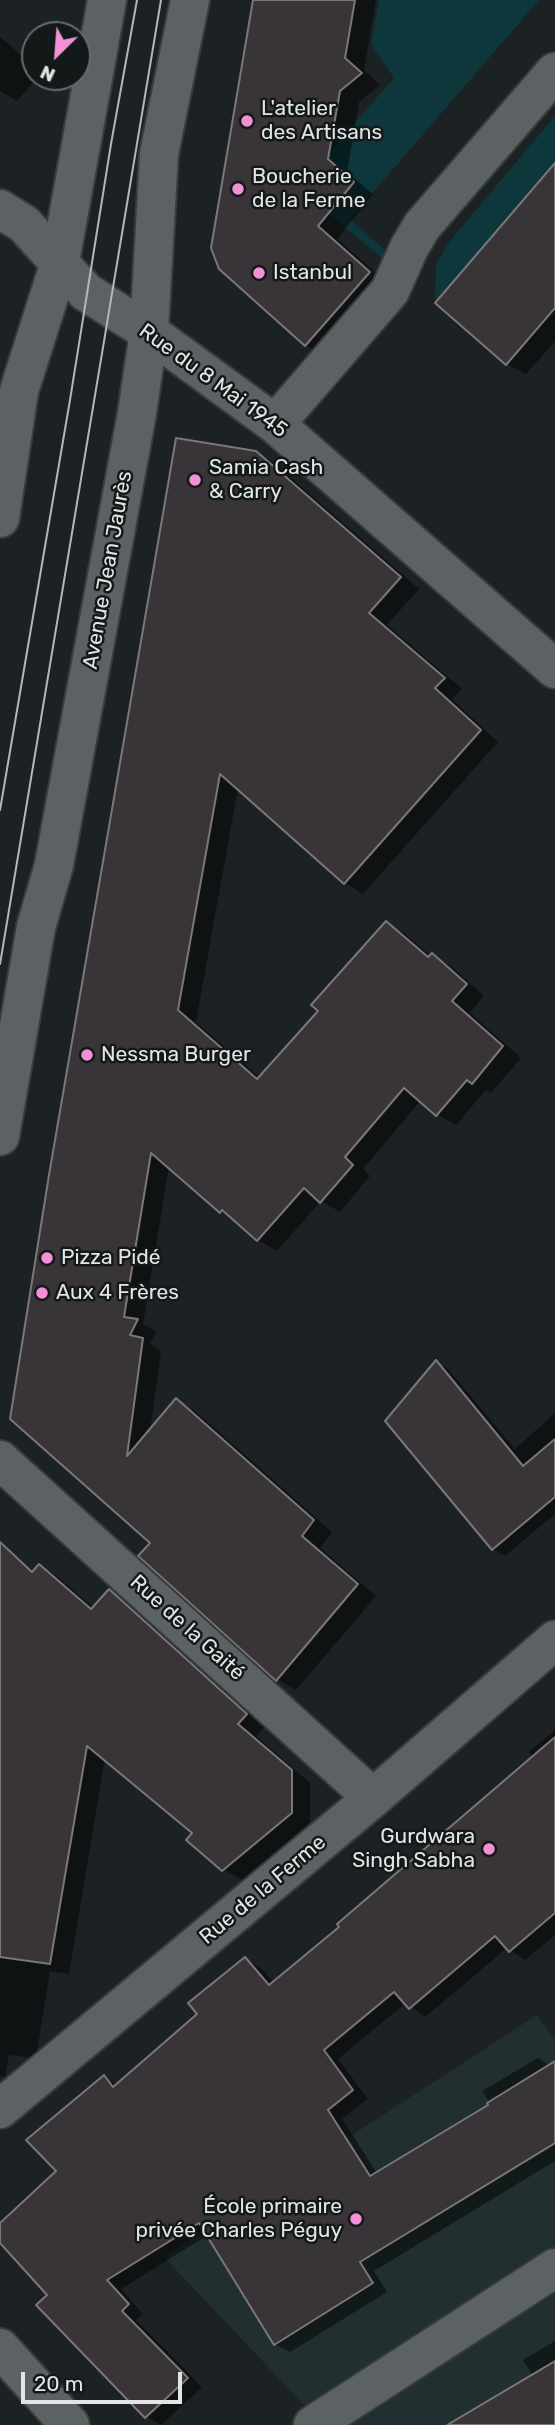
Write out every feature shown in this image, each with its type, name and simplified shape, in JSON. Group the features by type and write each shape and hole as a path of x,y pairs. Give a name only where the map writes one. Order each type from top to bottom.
{"street":[{"path":"0,518 19,391 60,262 107,0"},
{"name":"Avenue Jean Jaurès","path":"0,1136 36,927 54,865 137,413 149,332 159,154 190,0"},
{"path":"275,424 390,291 422,226 555,72"},
{"name":"Rue du 8 Mai 1945","path":"0,209 24,224 86,292 149,332 275,424 555,669"},
{"name":"Rue de la Gaité","path":"0,1460 373,1798"},
{"name":"Rue de la Ferme","path":"0,2109 373,1798 555,1640"},
{"path":"313,2425 555,2269"},
{"path":"0,2348 70,2425"}],"shaded area":[{"path":"379,0 539,0 350,219 386,251 382,258 298,188 394,78 371,45"},
{"path":"555,116 555,163 435,303 436,264 449,242"},
{"path":"537,2015 555,2040 555,2425 323,2425 164,2257"}],"building":[{"path":"253,0 355,0 345,58 362,73 340,91 328,159 354,182 318,226 370,272 305,346 219,269 211,248"},
{"path":"555,163 555,308 506,365 435,303"},
{"path":"176,438 256,451 401,577 369,613 445,678 435,688 481,730 344,884 220,774 178,1010 257,1079 318,1011 311,1005 386,921 428,957 432,953 467,984 452,1001 503,1046 472,1084 467,1080 436,1116 404,1088 345,1157 353,1165 320,1203 304,1188 257,1241 151,1153 124,1317 138,1319 130,1335 143,1338 127,1456 176,1398 314,1520 302,1536 358,1584 276,1681 138,1556 150,1543 10,1419 49,1175"},
{"path":"436,1360 523,1466 555,1439 555,1497 492,1550 385,1421"},
{"path":"0,1542 32,1572 39,1564 91,1609 109,1589 247,1714 238,1724 292,1770 292,1813 222,1871 186,1840 192,1833 87,1746 50,1964 0,1957"},
{"path":"555,1737 555,1913 509,1952 495,1936 409,2009 394,1992 324,2050 353,2090 328,2110 370,2176 555,2061 555,2143 360,2262 373,2283 274,2345 199,2223 107,2280 129,2304 122,2311 188,2378 145,2418 36,2305 47,2295 0,2243 0,2223 56,2171 26,2140 104,2075 113,2087 197,2014 188,2003 245,1957 269,1985"},
{"path":"555,2361 555,2425 447,2425"}],"tram line":[{"path":"0,810 137,0"},
{"path":"0,964 161,0"}],"place":[{"name":"L'atelier des Artisans","path":"247,121"},
{"name":"Boucherie de la Ferme","path":"238,189"},
{"name":"Istanbul","path":"259,273"},
{"name":"Samia Cash & Carry","path":"195,480"},
{"name":"Nessma Burger","path":"87,1055"},
{"name":"Pizza Pidé","path":"47,1258"},
{"name":"Aux 4 Frères","path":"42,1293"},
{"name":"Gurdwara Singh Sabha","path":"489,1849"},
{"name":"École primaire privée Charles Péguy","path":"356,2219"}]}
